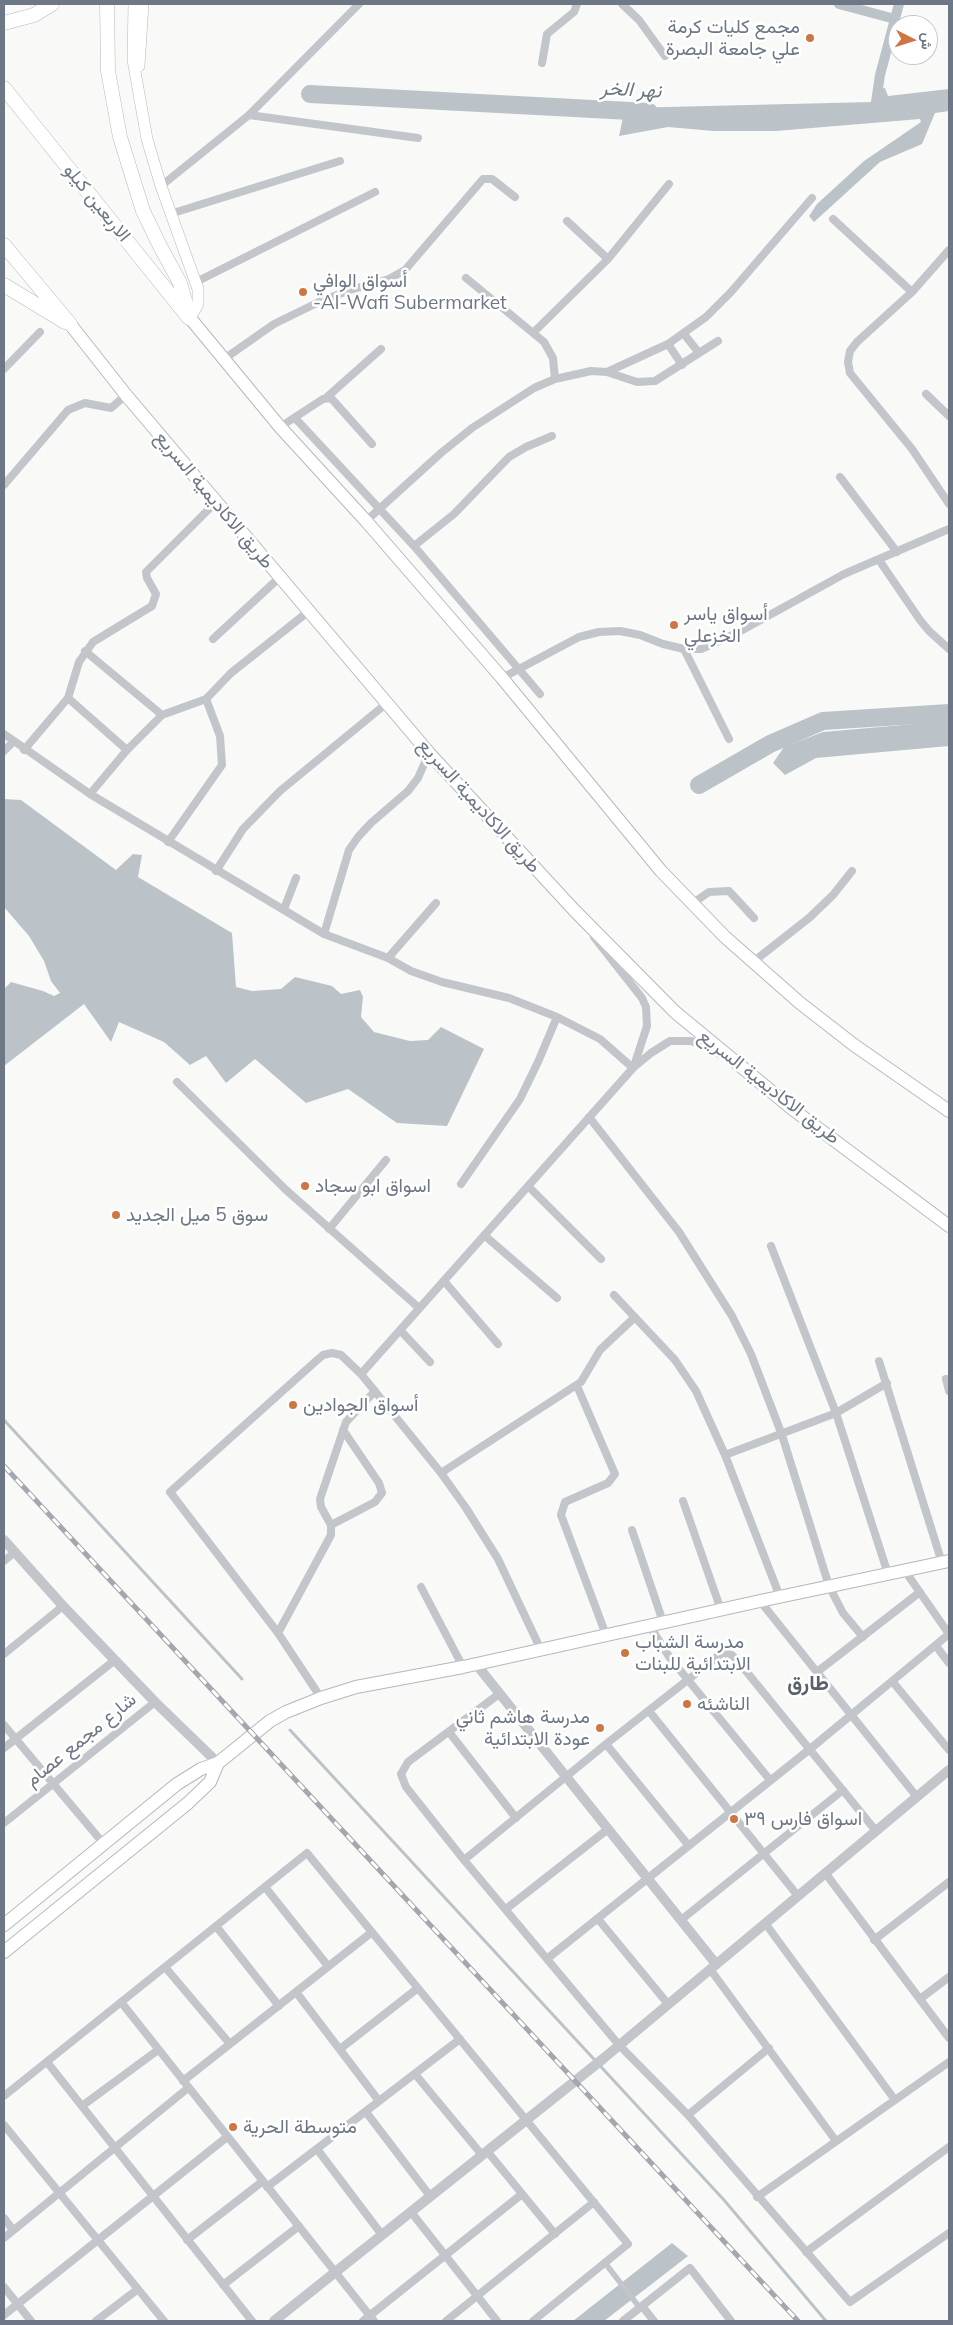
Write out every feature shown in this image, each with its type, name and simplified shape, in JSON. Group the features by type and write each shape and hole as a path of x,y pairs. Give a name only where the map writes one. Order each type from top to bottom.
{"highway":[{"path":"4,22 34,15 52,4"},
{"path":"107,4 108,71 120,137 143,211 184,291 190,318"},
{"name":"الاربعين كيلو","path":"4,88 190,318"},
{"path":"4,245 70,324"},
{"path":"4,285 70,324"}],"main road":[{"path":"134,4 133,50 147,139 160,186 196,282 198,304 190,318 280,427 366,521 502,678 661,871 753,962 826,1025 949,1111"},
{"path":"137,80 143,4"},
{"name":"طريق الاكاديمية السريع","path":"70,324 126,396 429,753 574,910 675,1012 796,1111 949,1226"},
{"path":"4,1925 177,1784 201,1769 218,1763 270,1721 286,1712 321,1698 356,1687 463,1667 649,1625 946,1562"},
{"path":"4,1952 188,1803 210,1782 218,1763"}],"street":[{"path":"160,186 249,115 359,4"},
{"path":"542,63 547,34 574,12 577,4"},
{"path":"622,4 639,20 665,56"},
{"path":"249,115 418,138"},
{"path":"170,214 340,161"},
{"path":"224,359 274,324 321,301 388,279 405,270 483,179 492,179 515,197"},
{"path":"533,333 608,260 669,184"},
{"path":"196,282 375,192"},
{"path":"607,372 668,344 684,334 719,305 812,198"},
{"path":"833,219 912,292"},
{"path":"567,221 608,260"},
{"path":"949,250 912,292 857,342 850,351 848,362 850,373 912,449 949,504"},
{"path":"466,278 533,333 549,349 553,358 555,379"},
{"path":"4,369 40,332"},
{"path":"684,334 700,353"},
{"path":"366,521 441,453 472,428 534,388 555,379 591,371 607,372 636,382 648,382 661,378 718,341"},
{"path":"668,344 682,365"},
{"path":"280,427 327,397 382,349"},
{"path":"926,394 949,416"},
{"path":"4,485 68,410 84,403 111,408 126,396"},
{"path":"327,397 335,400 372,444"},
{"path":"295,418 414,546 540,694"},
{"path":"414,546 454,514 509,457 526,447 552,436"},
{"path":"840,477 897,552"},
{"path":"24,750 68,698 79,662 85,651 102,635 119,627 152,606 156,594 147,578 146,572 216,502"},
{"path":"502,678 579,637 599,632 620,631 640,635 663,644 684,649 701,649 716,644 844,574 949,529"},
{"path":"879,560 920,620 949,649"},
{"path":"213,640 280,577"},
{"path":"90,794 127,750 162,715 206,699 231,673 308,611"},
{"path":"684,649 729,739"},
{"path":"85,651 162,715"},
{"path":"68,698 127,750"},
{"path":"168,842 222,765 220,736 206,699"},
{"path":"216,871 244,829 280,791 387,703"},
{"path":"4,734 24,750 90,794 324,934 388,958 411,971 442,982 509,998 556,1017 600,1040 633,1068"},
{"path":"4,751 13,742"},
{"path":"324,934 349,850 371,823 408,791 418,778 429,753"},
{"path":"753,962 809,918 833,895 852,871"},
{"path":"284,910 296,878"},
{"path":"693,903 710,892 728,891 754,918"},
{"path":"388,958 436,903"},
{"path":"574,910 642,998 646,1007 647,1026 633,1068"},
{"path":"461,1184 520,1099 538,1062 556,1017"},
{"path":"361,1374 633,1068 662,1045 679,1039 703,1045 749,1074"},
{"path":"178,1082 278,1182 419,1308"},
{"path":"589,1117 679,1232 732,1316 751,1354 782,1435 829,1586 844,1613 863,1637"},
{"path":"329,1229 386,1160"},
{"path":"528,1186 601,1258"},
{"path":"484,1235 556,1298"},
{"path":"771,1246 836,1413 888,1574"},
{"path":"444,1281 498,1344"},
{"path":"614,1295 675,1360 689,1379 725,1455 780,1597"},
{"path":"441,1474 577,1386 584,1378 600,1350 635,1317"},
{"path":"400,1330 430,1362"},
{"path":"321,1698 278,1632 170,1492 323,1355 332,1353 341,1355 361,1374 441,1474 482,1532 498,1559 541,1650"},
{"path":"879,1362 946,1562"},
{"path":"946,1379 949,1391"},
{"path":"725,1455 836,1413 887,1383"},
{"path":"577,1386 615,1474 611,1481 565,1502 561,1515 606,1635"},
{"path":"278,1632 331,1535 331,1525 321,1507 320,1499 343,1430 349,1417 375,1391"},
{"path":"331,1525 375,1502 382,1493 379,1483 343,1430"},
{"path":"683,1501 720,1610"},
{"path":"632,1530 663,1622"},
{"path":"4,1540 63,1606 155,1702 218,1763"},
{"path":"4,1561 15,1552"},
{"path":"548,1958 810,1749 949,1634 905,1570"},
{"path":"421,1587 463,1667"},
{"path":"817,1672 920,1592"},
{"path":"760,1601 917,1797"},
{"path":"4,1654 63,1606"},
{"path":"649,1625 663,1649 770,1780"},
{"path":"936,1646 949,1663"},
{"path":"464,1860 565,1776 722,1653 732,1655 876,1831"},
{"path":"4,1748 115,1660"},
{"path":"476,1664 681,1920 836,2141"},
{"path":"892,1681 949,1750"},
{"path":"499,1694 408,1762 401,1774 406,1787 464,1860 620,2045 688,2116 850,2302 949,2233"},
{"name":"شارع مجمع عصام","path":"4,1823 155,1702"},
{"path":"649,1710 732,1811 798,1896"},
{"path":"4,1725 104,1843"},
{"path":"449,1732 516,1818"},
{"path":"606,1744 689,1846"},
{"path":"274,2321 620,2045 949,1770"},
{"path":"681,1920 843,1790"},
{"path":"506,1909 608,1829"},
{"path":"4,2096 308,1853 628,2244 533,2321"},
{"path":"826,1874 949,2038"},
{"path":"874,1940 949,1882"},
{"path":"265,1887 328,1966"},
{"path":"598,1919 668,2004"},
{"path":"765,1923 895,2100"},
{"path":"216,1926 279,2006"},
{"path":"4,2238 114,2148 230,2044 372,1932"},
{"path":"165,1967 230,2044"},
{"path":"920,1999 949,1977"},
{"path":"340,2049 418,1988"},
{"path":"296,1992 379,2101"},
{"path":"120,2002 299,2226 369,2320 522,2194"},
{"path":"187,2240 317,2149 460,2039"},
{"path":"688,2116 769,2048"},
{"path":"82,2106 158,2050"},
{"path":"46,2062 252,2321"},
{"path":"757,2197 949,2062"},
{"path":"415,2074 522,2194 555,2234"},
{"path":"366,2112 430,2196"},
{"path":"4,2125 164,2321"},
{"path":"4,2315 227,2137"},
{"path":"806,2252 949,2147"},
{"path":"317,2149 382,2235"},
{"path":"446,2321 594,2202"},
{"path":"410,2212 497,2321"},
{"path":"4,2218 13,2230"},
{"path":"223,2285 299,2226"},
{"path":"605,2263 654,2321"},
{"path":"623,2321 690,2268 732,2321"},
{"path":"4,2287 31,2321"},
{"path":"96,2321 138,2289"}],"shaded area":[{"name":"نهر الخر","path":"885,88 888,96 949,89 949,111 935,113 922,144 880,162 814,222 809,216 817,204 864,161 921,122 920,119 776,131 713,131 668,127 619,136 625,108 872,102 874,90"},
{"path":"949,721 949,746 816,758 785,775 773,763 784,747 823,732"},
{"path":"4,799 21,800 116,870 133,854 142,855 138,877 232,933 236,987 252,991 281,989 295,977 332,986 341,994 360,990 363,997 361,1017 374,1032 410,1041 428,1040 441,1027 484,1049 447,1126 397,1123 348,1089 306,1103 255,1059 226,1083 206,1056 190,1065 164,1042 119,1022 111,1042 84,1004 4,1066 4,989 11,982 54,996 60,993 51,981 44,961 29,936 4,907"},
{"path":"672,2243 688,2256 604,2321 573,2321"}],"waterway":[{"path":"839,4 888,17"},
{"path":"876,102 880,75 899,4"},
{"name":"نهر الخر","path":"310,94 649,112"},
{"path":"699,785 770,744 823,721 949,713"},
{"path":"4,1420 242,1679"},
{"path":"290,1730 724,2200 826,2321"}],"railway":[{"path":"4,1466 798,2321"}],"place":[{"name":"مجمع كليات كرمة علي جامعة البصرة","path":"810,38"},
{"name":"أسواق الوافي -Al-Wafi Subermarket","path":"303,292"},
{"name":"أسواق ياسر الخزعلي","path":"674,625"},
{"name":"اسواق ابو سجاد","path":"305,1186"},
{"name":"سوق 5 ميل الجديد","path":"116,1215"},
{"name":"أسواق الجوادين","path":"293,1405"},
{"name":"مدرسة الشباب الابتدائية للبنات","path":"625,1653"},
{"name":"الناشئه","path":"687,1704"},
{"name":"مدرسة هاشم ثاني عودة الابتدائية","path":"600,1728"},
{"name":"اسواق فارس ٣٩","path":"734,1819"},
{"name":"متوسطة الحرية","path":"233,2127"}],"district":[{"name":"طارق","path":"808,1684"}]}
